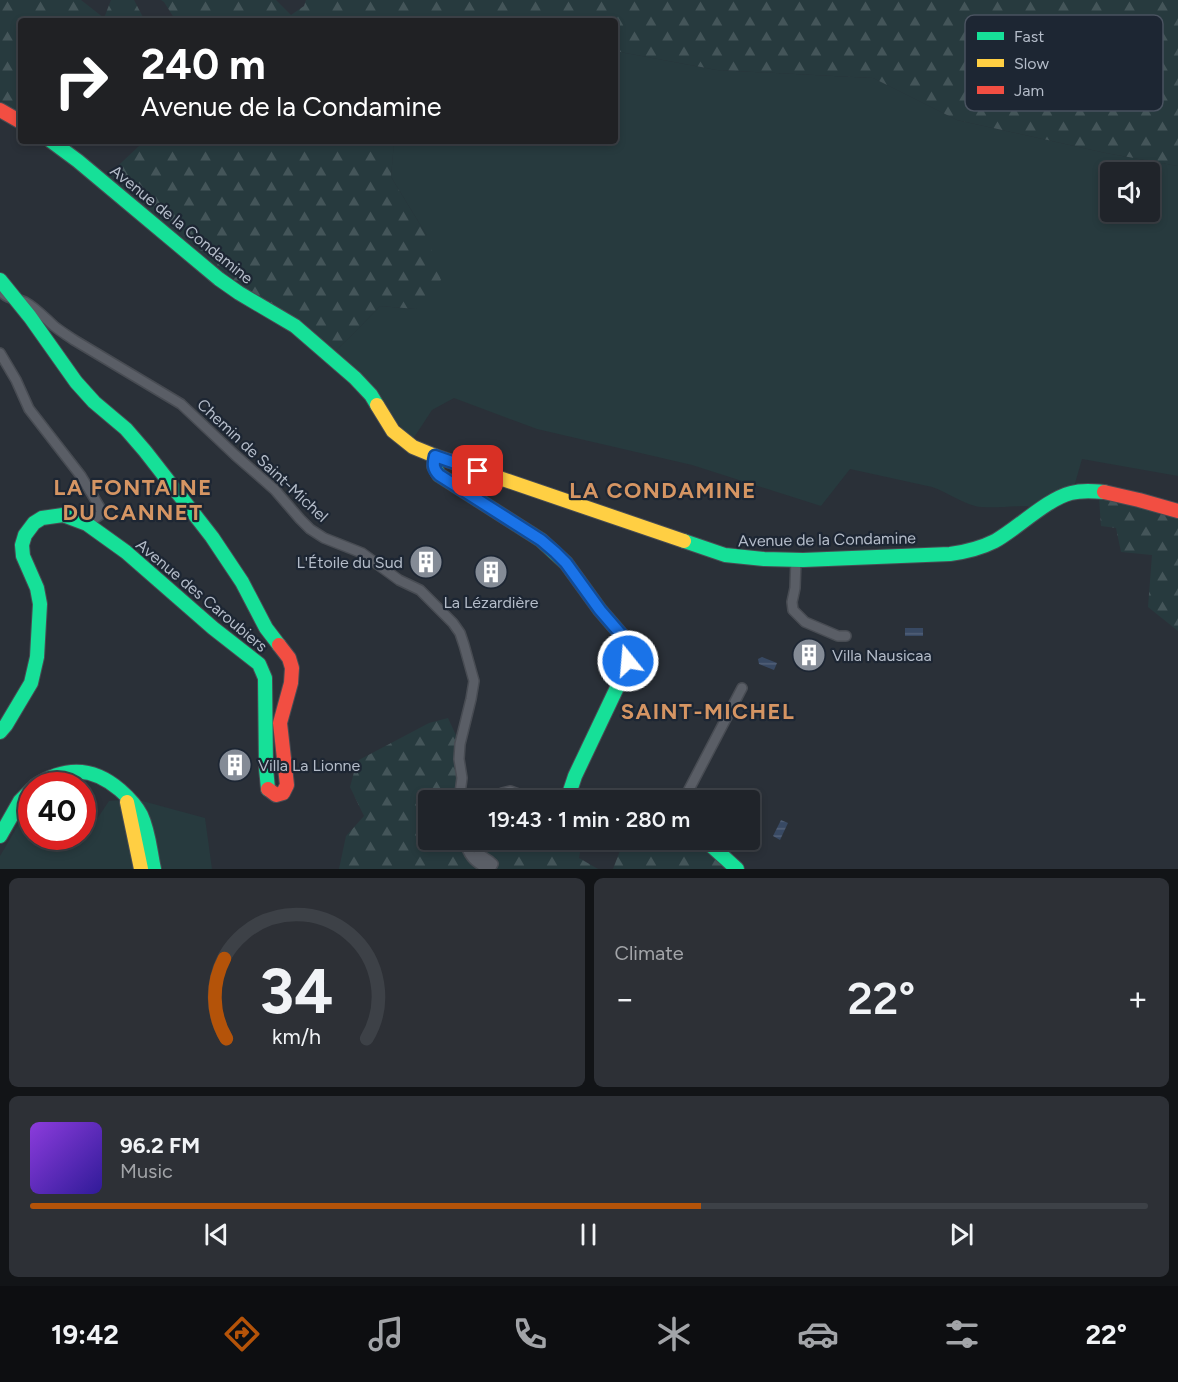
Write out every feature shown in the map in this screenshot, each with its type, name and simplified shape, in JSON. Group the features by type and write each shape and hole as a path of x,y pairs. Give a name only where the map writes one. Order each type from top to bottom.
{"street":[{"path":"0,110 18,120"},
{"name":"Avenue de la Condamine","path":"55,144 219,279 295,326 355,378 371,395 393,431 413,447 725,555 750,560 939,554 972,550 998,540 1063,495 1077,491 1098,492 1144,500 1178,511"},
{"name":"Avenue des Caroubiers","path":"0,280 76,382 94,402 126,429 212,537 242,582 266,628 289,658 292,668 291,683 280,723 286,785 283,793 276,795 268,790 265,678 259,664 213,628 126,552 87,524 56,515 42,518 34,523 25,535 22,545 23,556 37,588 40,604 38,657 31,683 0,732"},
{"name":"Chemin de Saint-Michel","path":"0,291 11,299 26,302 74,340 182,404 269,484 310,529 362,553 399,580 420,590 453,623 460,633 474,681 460,744 460,790"},
{"path":"0,353 29,409 81,476 99,506 101,514 87,524"},
{"path":"435,456 433,466 439,475 541,540 555,552 625,639 630,650 623,675 570,790"},
{"path":"796,559 793,610 805,622 838,636 846,636"},
{"path":"688,790 742,688"},
{"path":"65,772 84,772"},
{"path":"96,774 114,784 140,814 145,826 154,869"},
{"path":"123,794 129,808 141,869"},
{"path":"0,836 18,804"},
{"path":"467,850 472,859 490,868 493,864 481,856 478,850"},
{"path":"716,850 737,869"}],"green space":[{"path":"0,0 81,0 104,18 18,18 18,114 0,104"},
{"path":"111,0 134,0 143,18 104,18"},
{"path":"161,0 276,0 291,15 304,6 306,0 1178,0 1178,166 1106,153 957,120 873,78 717,70 618,52 618,18 174,18"},
{"path":"618,52 717,70 873,78 957,120 1156,162 1100,162 1100,222 1160,222 1160,163 1178,166 1178,476 1082,459 1074,487 1032,509 1027,506 975,506 932,487 850,469 821,506 692,465 537,429 454,398 432,410 413,439 375,394 334,352 380,306 416,309 427,236 391,177 394,144 618,144"},
{"path":"137,144 394,144 391,177 427,236 441,280 416,309 380,306 334,352 282,309 256,297 234,283 104,179 139,146"},
{"path":"1099,498 1178,517 1178,631 1148,607 1152,555 1121,552 1116,528 1101,526"},
{"path":"448,718 460,744 459,790 418,790 418,850 580,850 579,858 598,869 339,869 346,836 364,816 350,787 357,761 429,723"},
{"path":"135,799 205,818 212,869 0,869 0,856 18,825 18,850 96,850 96,820 109,801"},
{"path":"620,850 707,850 729,869 613,869"}],"water":[{"path":"905,628 923,628 923,636 905,636"},
{"path":"762,657 777,663 774,670 759,664 758,659"},
{"path":"781,820 788,823 780,840 773,836"}],"traffic: fast":[{"path":"55,144 219,279 295,326 355,378 377,405"},
{"path":"0,280 30,317 76,382 94,402 126,429 212,537 242,582 266,628 279,645"},
{"path":"435,456 434,466 439,475 541,540 566,563 600,610 625,639 630,650 629,661 570,790"},
{"path":"684,541 725,555 764,559 803,560 950,554 995,541 1042,507 1062,496 1079,491 1104,492"},
{"path":"0,732 31,683 37,657 40,604 37,588 23,556 22,545 25,535 34,523 42,518 63,515 87,524 126,552 213,628 259,664 265,678 268,789"},
{"path":"96,775 120,790 137,808 148,835 154,869"},
{"path":"0,836 18,804"},
{"path":"716,850 737,869"}],"traffic: slow":[{"path":"377,405 393,431 413,447 684,541"},
{"path":"127,802 141,869"}],"traffic: jam":[{"path":"0,110 18,120"},
{"path":"1104,492 1178,511"},
{"path":"268,789 276,795 283,793 287,785 280,723 291,683 292,668 289,658 279,645"}],"place":[{"name":"L'Étoile du Sud","path":"426,562"},
{"name":"La Lézardière","path":"491,572"},
{"name":"Villa Nausicaa","path":"809,655"},
{"name":"Villa La Lionne","path":"235,765"}],"district":[{"name":"LA CONDAMINE","path":"663,490"},
{"name":"LA FONTAINE DU CANNET","path":"133,500"},
{"name":"SAINT-MICHEL","path":"708,711"}],"route":[{"path":"478,471 435,456 433,466 439,475 541,540 566,563 600,610 625,639 630,650 628,661"}]}
